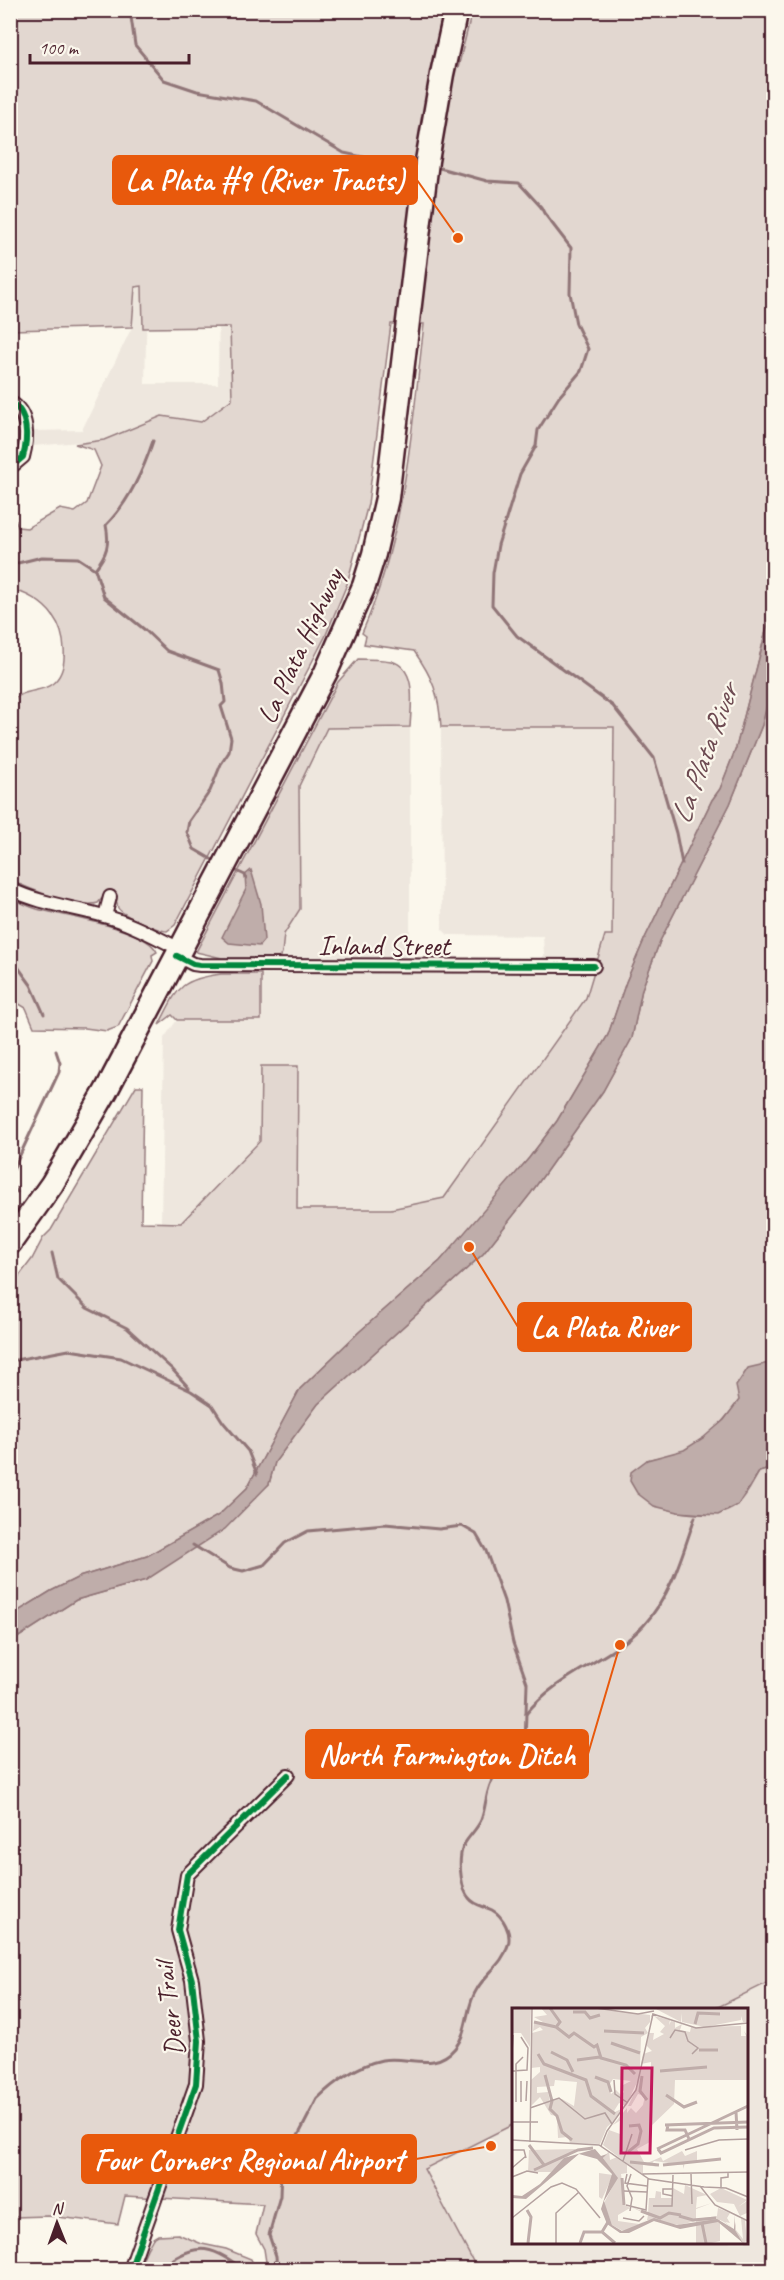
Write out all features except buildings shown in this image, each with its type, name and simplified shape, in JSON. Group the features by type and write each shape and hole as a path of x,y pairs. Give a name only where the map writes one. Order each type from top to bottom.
{"highway":[{"name":"La Plata Highway","path":"10,1243 52,1184 85,1129 340,643 364,586 387,498 434,117 456,10"}],"street":[{"path":"10,402 21,410 25,426 23,457 19,463 10,468"},
{"name":"Inland Street","path":"10,889 44,902 129,924 179,953 193,964 200,965 594,966"},
{"path":"105,916 110,897"},
{"name":"Deer Trail","path":"130,2270 196,2084 199,2042 192,1980 178,1930 188,1875 288,1775"}],"shaded area":[{"path":"11,11 457,11 458,68 472,11 773,11 773,604 736,748 720,789 712,800 645,938 626,982 608,1035 557,1121 483,1214 440,1261 359,1332 300,1389 247,1488 219,1515 147,1556 79,1577 51,1591 20,1610 11,1622 10,1288 32,1259 43,1238 51,1230 136,1086 143,1086 141,1222 181,1223 260,1141 261,1066 298,1066 297,1209 391,1209 444,1198 586,998 605,935 612,935 614,727 441,727 439,705 434,687 414,651 364,644 366,636 362,633 377,596 388,558 405,481 424,324 391,324 368,504 347,584 325,637 175,925 167,931 141,922 121,911 116,898 104,896 98,903 90,904 67,901 11,880 11,702 21,695 52,684 62,670 64,651 61,631 49,611 29,596 11,590 11,524 16,521 18,527 27,528 60,509 75,512 87,503 101,466 94,450 75,444 104,440 162,416 201,422 232,399 230,327 143,328 142,286 135,287 132,327 11,330"},
{"path":"229,285 232,400 201,422 162,416 104,440 33,446 33,431 82,430 132,327 135,286","holes":["219,296 218,384 145,384 147,300"]},
{"path":"773,604 773,681 762,725 730,804 660,941 642,989 632,1038 603,1091 531,1193 483,1254 318,1404 275,1462 269,1484 225,1529 146,1580 76,1600 17,1638 11,1662 11,1622 20,1610 79,1577 147,1556 219,1515 247,1488 300,1389 359,1332 440,1261 529,1158 557,1121 608,1035 626,982 645,938 712,800 720,789 736,748"},
{"path":"358,659 391,661 406,671 412,699 410,727 327,728 299,786 300,909 284,934 282,953 279,958 222,958 196,952 338,682"},
{"path":"773,681 773,1362 710,1434 683,1451 647,1460 678,1512 701,1514 717,1514 732,1509 744,1497 759,1472 773,1468 773,1980 716,2008 512,2008 512,2125 424,2169 477,2269 261,2269 266,2262 264,2249 256,2234 263,2204 125,2196 118,2224 48,2216 15,2217 11,2223 10,1662 17,1638 76,1600 146,1580 269,1484 275,1462 318,1404 483,1254 531,1193 603,1091 632,1038 642,989 660,941 730,804 762,725"},
{"path":"410,727 410,959 279,958 282,953 284,934 300,909 299,786 327,728"},
{"path":"441,727 614,727 612,935 605,935 597,959 541,959 544,954 543,936 448,935 442,929"},
{"path":"251,870 261,904 264,940 259,946 229,943 222,937 246,889 245,875"},
{"path":"11,898 37,909 103,924 138,936 157,952 152,955 153,961 118,1027 107,1031 34,1027 26,1008 11,999"},
{"path":"593,973 586,998 444,1198 391,1209 297,1209 298,1066 262,1066 260,1140 181,1223 161,1223 164,1038 177,1020 261,1020 261,974"},
{"path":"261,974 261,1020 177,1020 172,1015 159,1025 175,995 187,983 206,976"},
{"path":"773,1362 773,1468 759,1472 738,1505 718,1515 678,1512 654,1506 637,1493 630,1481 631,1472 647,1460 684,1450 703,1438 724,1420 739,1400 736,1386 748,1368"},
{"path":"773,1980 773,2269 477,2269 424,2168 512,2125 512,2244 748,2244 748,2008 716,2008"},
{"path":"178,2234 251,2259 254,2266 261,2269 138,2269 153,2238 158,2235"}],"waterway":[{"path":"130,10 135,45 164,80 197,91 256,101 344,153 377,160 418,161"},
{"path":"436,167 487,181 519,183 541,207 571,248 570,293 576,324 588,349 581,371 559,397 538,430 536,446 520,474 498,545 493,573 492,605 517,636 613,706 654,758 676,833 682,864"},
{"path":"95,569 106,548 108,538 106,525 122,506 134,486 153,441"},
{"path":"10,565 42,557 78,558 95,569 104,597 167,651 219,670 225,702 221,706 231,738 229,752 221,764 210,791 189,821 187,832 194,849 218,863"},
{"path":"232,869 245,875 246,878"},
{"path":"10,956 31,985 44,1014"},
{"path":"17,1192 12,1185 12,1172 59,1072 60,1063 56,1051"},
{"path":"52,1253 58,1279 87,1308 127,1328 172,1369 189,1388"},
{"path":"10,1361 69,1350 121,1358 191,1391 212,1405 223,1422 248,1451 257,1474"},
{"path":"526,1714 553,1688 617,1648 644,1625 669,1587 681,1560 695,1517"},
{"path":"193,1545 230,1568 243,1571 264,1565 285,1543 308,1531 385,1524 439,1529 462,1526 476,1534 486,1551 504,1601 513,1643 527,1683 525,1743 491,1782 481,1820 464,1845 460,1859 461,1877 466,1894 474,1903 500,1916 506,1925 509,1935 506,1952 477,1989 470,2003 463,2034 455,2048 447,2055 438,2060 420,2062 392,2059 373,2062 347,2075 317,2099 281,2169 280,2196 269,2235 276,2256 277,2270"},
{"path":"158,2270 181,2255 200,2249 220,2254 243,2270"}],"cycle path":[{"path":"10,402 21,412 26,426 23,457 10,468"},
{"path":"177,956 200,965 594,966"},
{"path":"130,2270 196,2084 199,2041 192,1980 178,1930 187,1875 288,1775"}],"place":[{"name":"La Plata #9 (River Tracts)","path":"458,238"},
{"name":"La Plata River","path":"469,1247"},
{"name":"North Farmington Ditch","path":"620,1645"},
{"name":"Four Corners Regional Airport","path":"491,2146"}]}
